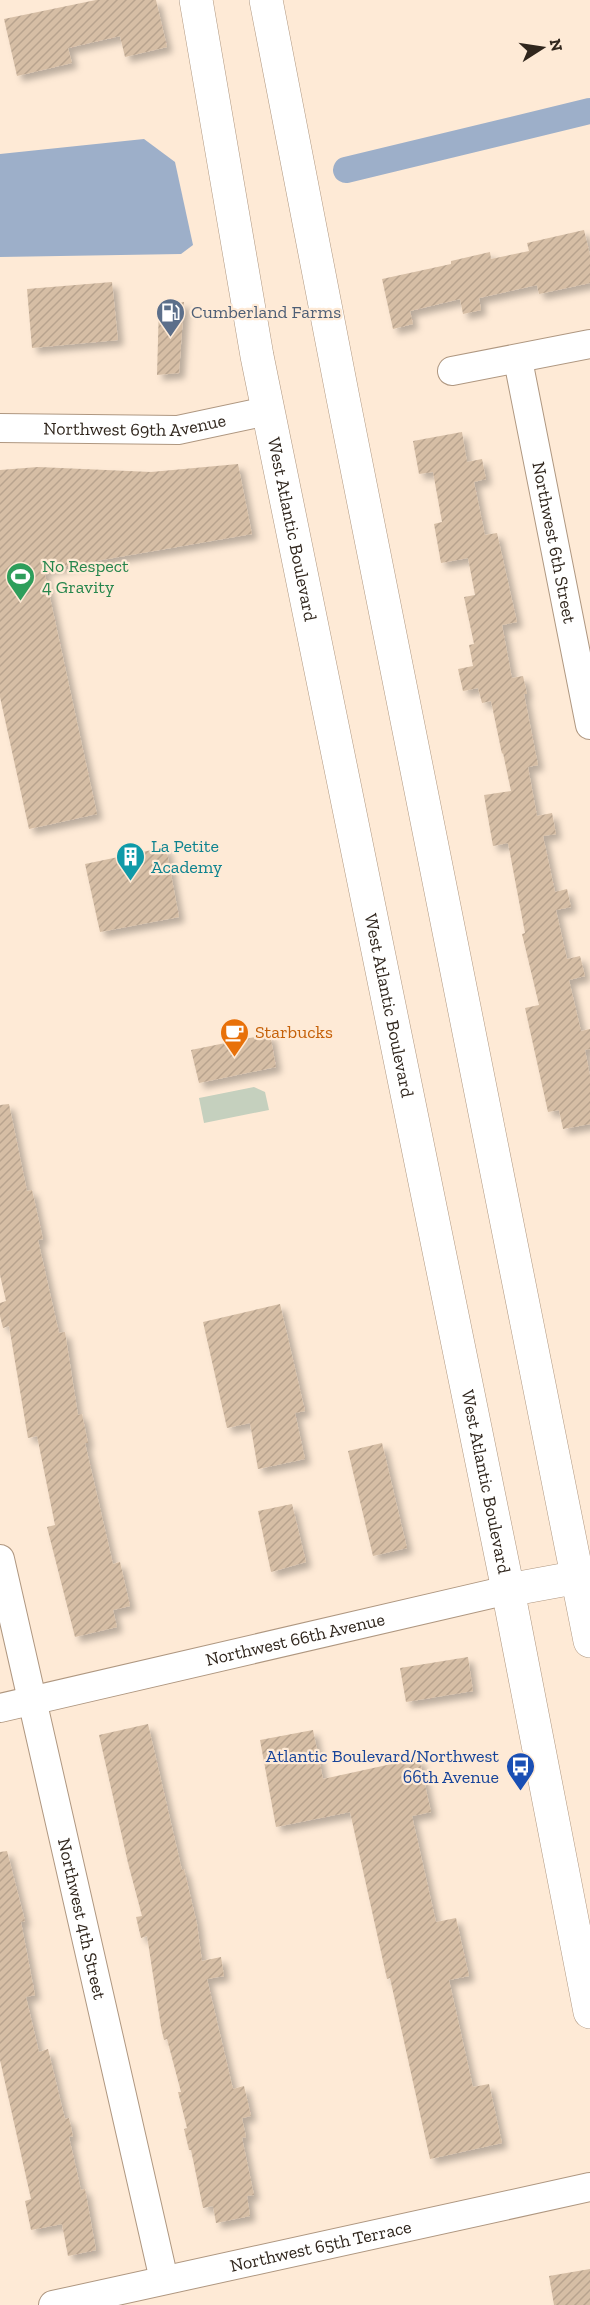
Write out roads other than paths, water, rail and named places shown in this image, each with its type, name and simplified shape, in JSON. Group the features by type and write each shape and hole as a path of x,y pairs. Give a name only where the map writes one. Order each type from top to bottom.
{"main road":[{"name":"West Atlantic Boulevard","path":"196,0 243,283 267,411 508,1590 590,2012"},
{"path":"266,0 584,1576 590,1641"},
{"name":"Northwest 66th Avenue","path":"508,1590 584,1576"}],"street":[{"path":"452,371 518,360 590,344"},
{"name":"Northwest 6th Street","path":"518,360 590,725"},
{"name":"Northwest 69th Avenue","path":"0,428 178,430 267,411"},
{"name":"Northwest 4th Street","path":"0,1559 164,2280"},
{"name":"Northwest 66th Avenue","path":"0,1708 508,1590"},
{"name":"Northwest 65th Terrace","path":"53,2305 590,2187"}],"water":[{"path":"144,139 175,162 193,245 181,254 0,257 0,154"}],"waterway":[{"path":"346,170 590,111"}],"place":[{"name":"Cumberland Farms","path":"170,338"},
{"name":"No Respect 4 Gravity","path":"21,602"},
{"name":"La Petite Academy","path":"130,882"},
{"name":"Starbucks","path":"234,1058"},
{"name":"Atlantic Boulevard/Northwest 66th Avenue","path":"520,1792"}]}
